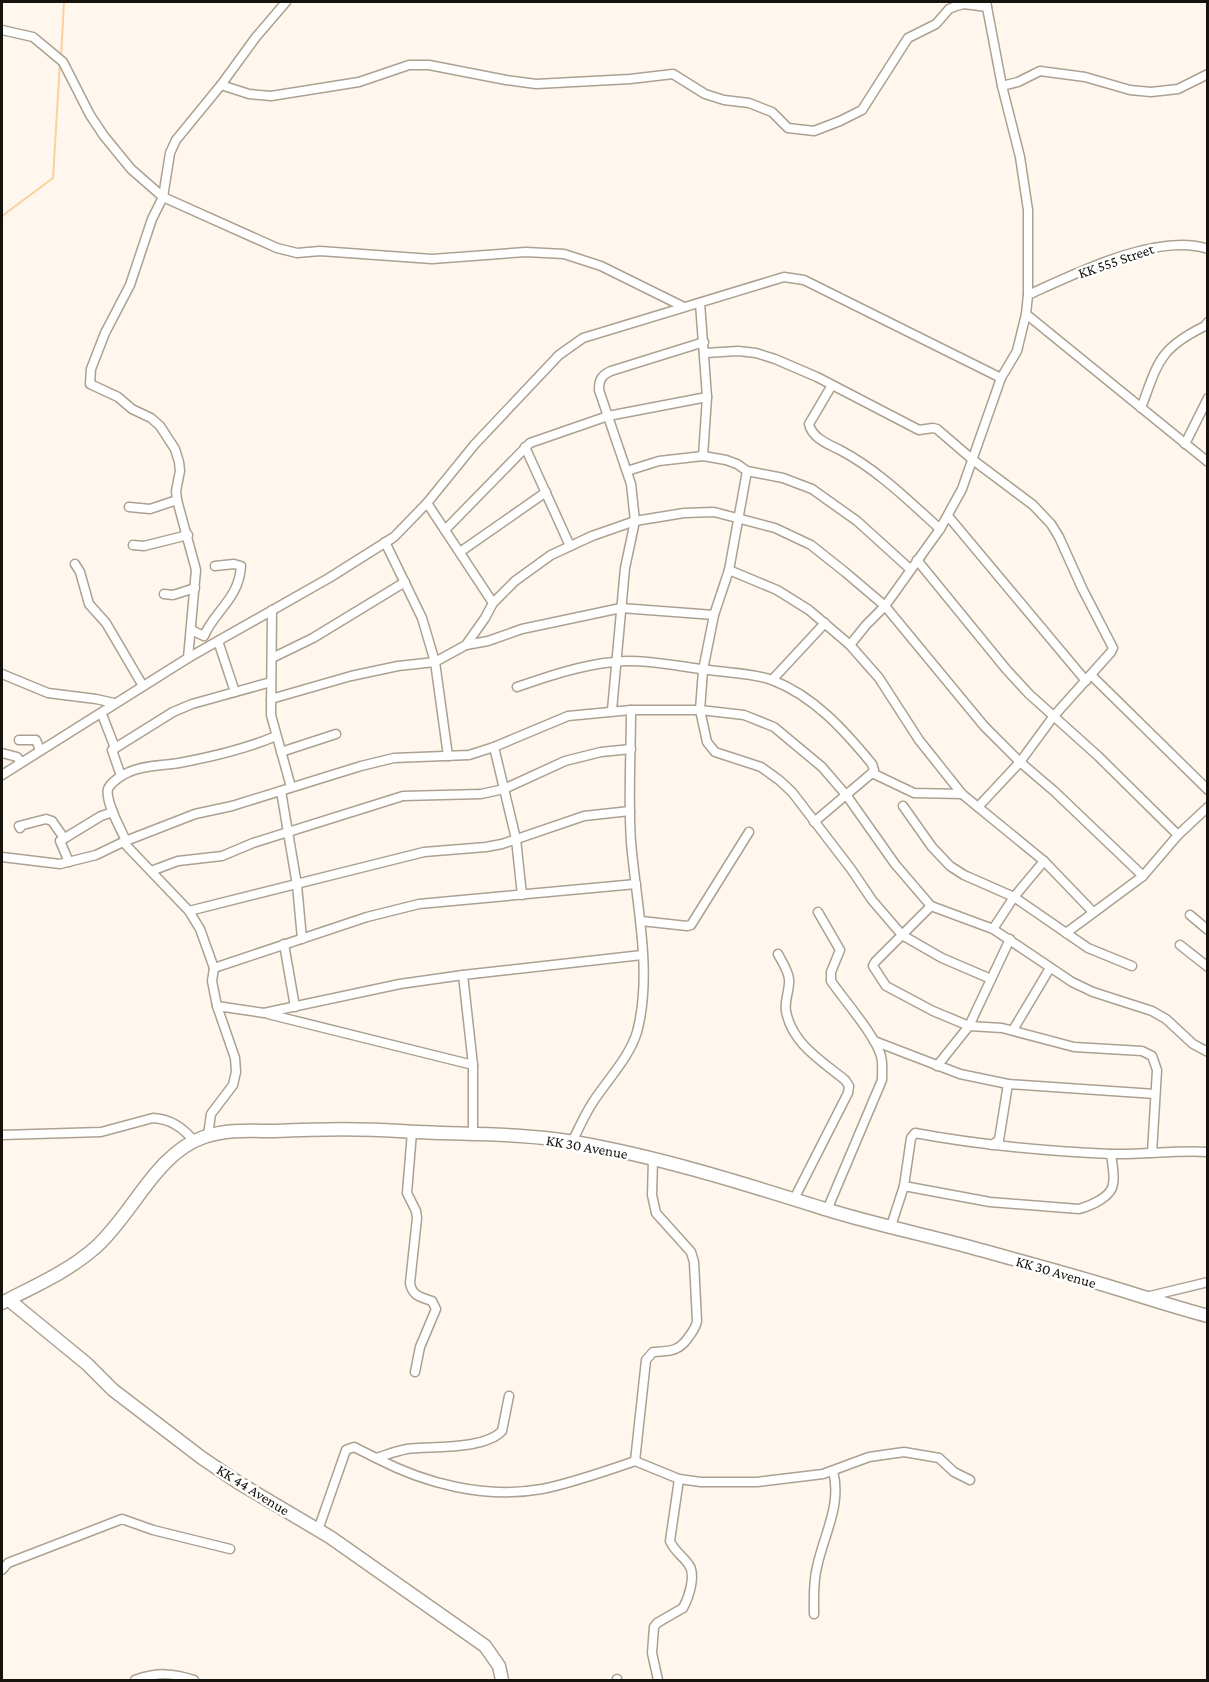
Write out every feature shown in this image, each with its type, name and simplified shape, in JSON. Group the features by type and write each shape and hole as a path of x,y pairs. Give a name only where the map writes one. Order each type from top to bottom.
{"main road":[{"name":"KK 30 Avenue","path":"5,1301 54,1277 96,1247 111,1232 159,1170 194,1141 235,1130 357,1128 473,1133 572,1142 653,1159 1208,1316"},
{"name":"KK 44 Avenue","path":"5,1301 87,1364 113,1390 202,1458 364,1559 485,1646 499,1666 502,1680"}],"street":[{"path":"188,658 196,570 177,500 176,491 180,471 175,449 160,426 151,418 132,409 118,397 90,384 91,369 105,333 130,285 152,219 163,196 170,153 176,140 286,2"},
{"path":"221,85 249,94 271,96 359,82 409,65 429,64 536,84 630,79 673,74 705,94 724,100 749,103 772,112 788,128 814,130 862,110 879,87 908,38 936,24 949,9 964,4 986,4 1002,86 1020,157 1028,210 1026,314 1017,351 1002,378 962,489 948,516 885,606 850,645"},
{"path":"2,30 33,37 63,62 90,115 104,136 131,169 163,196 277,248 297,252 320,251 432,259 526,252 564,254 601,266 684,307"},
{"path":"1002,86 1018,82 1040,71 1085,77 1130,90 1151,92 1178,89 1208,74"},
{"name":"KK 555 Street","path":"1028,296 1086,270 1155,246 1178,244 1208,249"},
{"path":"2,775 114,703 329,578 401,531 475,444 559,355 583,338 784,277 804,280 1002,378"},
{"path":"700,303 707,397 703,456"},
{"path":"1026,314 1208,462"},
{"path":"1141,408 1164,353 1208,322"},
{"path":"612,710 625,568 635,521 634,499 627,471 599,390 599,382 603,375 611,370 704,342"},
{"path":"705,353 738,351 756,353 832,385 920,430 937,429 973,460 1033,505 1051,524 1059,537 1113,648 1112,652 1053,717 1020,762 978,807"},
{"path":"832,385 809,424 812,433 827,444 856,459 887,481 940,529"},
{"path":"445,530 530,443 608,416 707,397"},
{"path":"1185,444 1208,398"},
{"path":"525,447 570,546"},
{"path":"627,471 659,461 703,456 726,460 747,471 783,478 812,489 857,521 910,569"},
{"path":"747,471 729,570 714,615 703,670 700,710 707,742 715,752 761,767 792,792 872,900 902,935 942,958 991,979"},
{"path":"460,552 546,492"},
{"path":"129,507 150,509 177,500"},
{"path":"427,503 493,603"},
{"path":"466,645 493,603 515,581 552,555 592,536 635,521 684,513 714,512 775,528 811,545 885,606 984,726 1143,876"},
{"path":"948,516 1088,678 1208,790"},
{"path":"133,544 138,546 163,543 188,535"},
{"path":"385,542 422,618 435,663 448,756"},
{"path":"917,561 1005,669 1179,835"},
{"path":"75,564 80,572 89,604 106,622 143,686"},
{"path":"191,630 204,636 224,609 240,578 241,566 234,564 215,566"},
{"path":"729,570 777,590 809,610 850,645 879,678 919,740 963,794 1044,861 1093,912"},
{"path":"272,658 313,638 405,582"},
{"path":"164,594 173,595 195,588"},
{"path":"271,699 351,676 398,666 435,663 466,645 488,641 533,626 621,608 714,615"},
{"path":"272,610 271,715 291,788"},
{"path":"772,680 825,623"},
{"path":"218,641 235,692"},
{"path":"518,687 562,672 616,661 751,675 772,680 798,694 827,715 872,764 874,770 814,822"},
{"path":"2,674 48,693 114,703"},
{"path":"121,776 112,750 115,748 173,712 192,704 271,682"},
{"path":"2,857 60,864 69,862 96,855 195,814 232,806 394,758 469,755 494,747 567,716 612,710 700,710 744,715 774,727 822,768 846,796 895,864 931,906 993,929 1050,968 1093,992 1152,1011 1166,1019 1193,1044 1208,1052"},
{"path":"572,1142 592,1103 626,1056 636,1033 643,991 641,921 630,811 632,710"},
{"path":"103,717 115,748"},
{"path":"281,752 336,734"},
{"path":"208,1136 211,1114 233,1085 236,1072 235,1058 216,1006 212,981 214,968 200,929 189,911 125,842 113,812 108,791 111,784 127,772 179,763 255,745 276,736"},
{"path":"19,740 36,740 40,750"},
{"path":"494,747 516,839 522,895"},
{"path":"151,871 178,861 222,855 371,804 403,796 433,794 464,796 504,789 565,760 602,752 631,749"},
{"path":"2,753 16,756 21,762"},
{"path":"872,773 914,793 963,794"},
{"path":"281,790 297,885 302,939"},
{"path":"903,806 932,847 950,866 964,875 1014,897 1088,948 1132,966"},
{"path":"1066,933 1143,876 1179,835 1208,807"},
{"path":"189,911 424,852 486,847 585,816 630,811"},
{"path":"69,862 60,841 101,816 113,812"},
{"path":"20,828 19,826 46,819 52,821 64,838"},
{"path":"641,921 691,925 749,832"},
{"path":"993,929 1014,897 1044,861"},
{"path":"214,968 367,917 419,904 636,884"},
{"path":"931,906 875,962 873,966 886,986 933,1011 969,1026 1013,1030 1074,1047 1142,1051 1152,1056 1156,1070 1152,1154"},
{"path":"818,912 840,950 831,972 831,981 874,1041 880,1055 882,1080 827,1210"},
{"path":"1190,915 1208,930"},
{"path":"937,1065 969,1026 1010,939"},
{"path":"284,944 295,1007"},
{"path":"1180,945 1208,967"},
{"path":"778,954 789,980 786,1010 798,1038 804,1047 845,1080 849,1086 848,1093 794,1199"},
{"path":"264,1013 400,984 642,955"},
{"path":"1013,1030 1050,968"},
{"path":"463,975 472,1065 473,1133"},
{"path":"216,1006 264,1013 472,1065"},
{"path":"874,1041 960,1074 1008,1084 1155,1094"},
{"path":"991,1145 999,1140 1008,1084"},
{"path":"2,1135 100,1132 161,1118 186,1130 194,1141"},
{"path":"412,1132 407,1194 417,1218 411,1291 432,1301 436,1309 420,1347 415,1372"},
{"path":"891,1226 904,1186 911,1138 915,1133 991,1145 1111,1154 1208,1152"},
{"path":"904,1186 990,1202 1079,1209 1088,1207 1111,1191 1114,1184 1111,1154"},
{"path":"635,1461 646,1360 653,1353 675,1351 681,1347 696,1328 698,1320 694,1262 691,1252 656,1213 652,1196 653,1159"},
{"path":"1142,1298 1208,1282"},
{"path":"376,1458 398,1451 464,1444 496,1437 502,1431 509,1396"},
{"path":"318,1530 346,1450 354,1447 421,1479 494,1492 541,1489 635,1461 679,1479 701,1482 757,1482 824,1474 869,1457 904,1452 939,1458 954,1472 970,1480"},
{"path":"814,1614 816,1571 834,1512 836,1484 833,1471"},
{"path":"658,1680 652,1653 654,1627 683,1608 692,1576 688,1564 670,1541 679,1479"},
{"path":"2,1570 8,1563 122,1519 153,1530 230,1549"},
{"path":"135,1680 175,1674 194,1680"}],"waterway":[{"path":"61,57 64,2"},
{"path":"2,216 53,178 60,62"}]}
